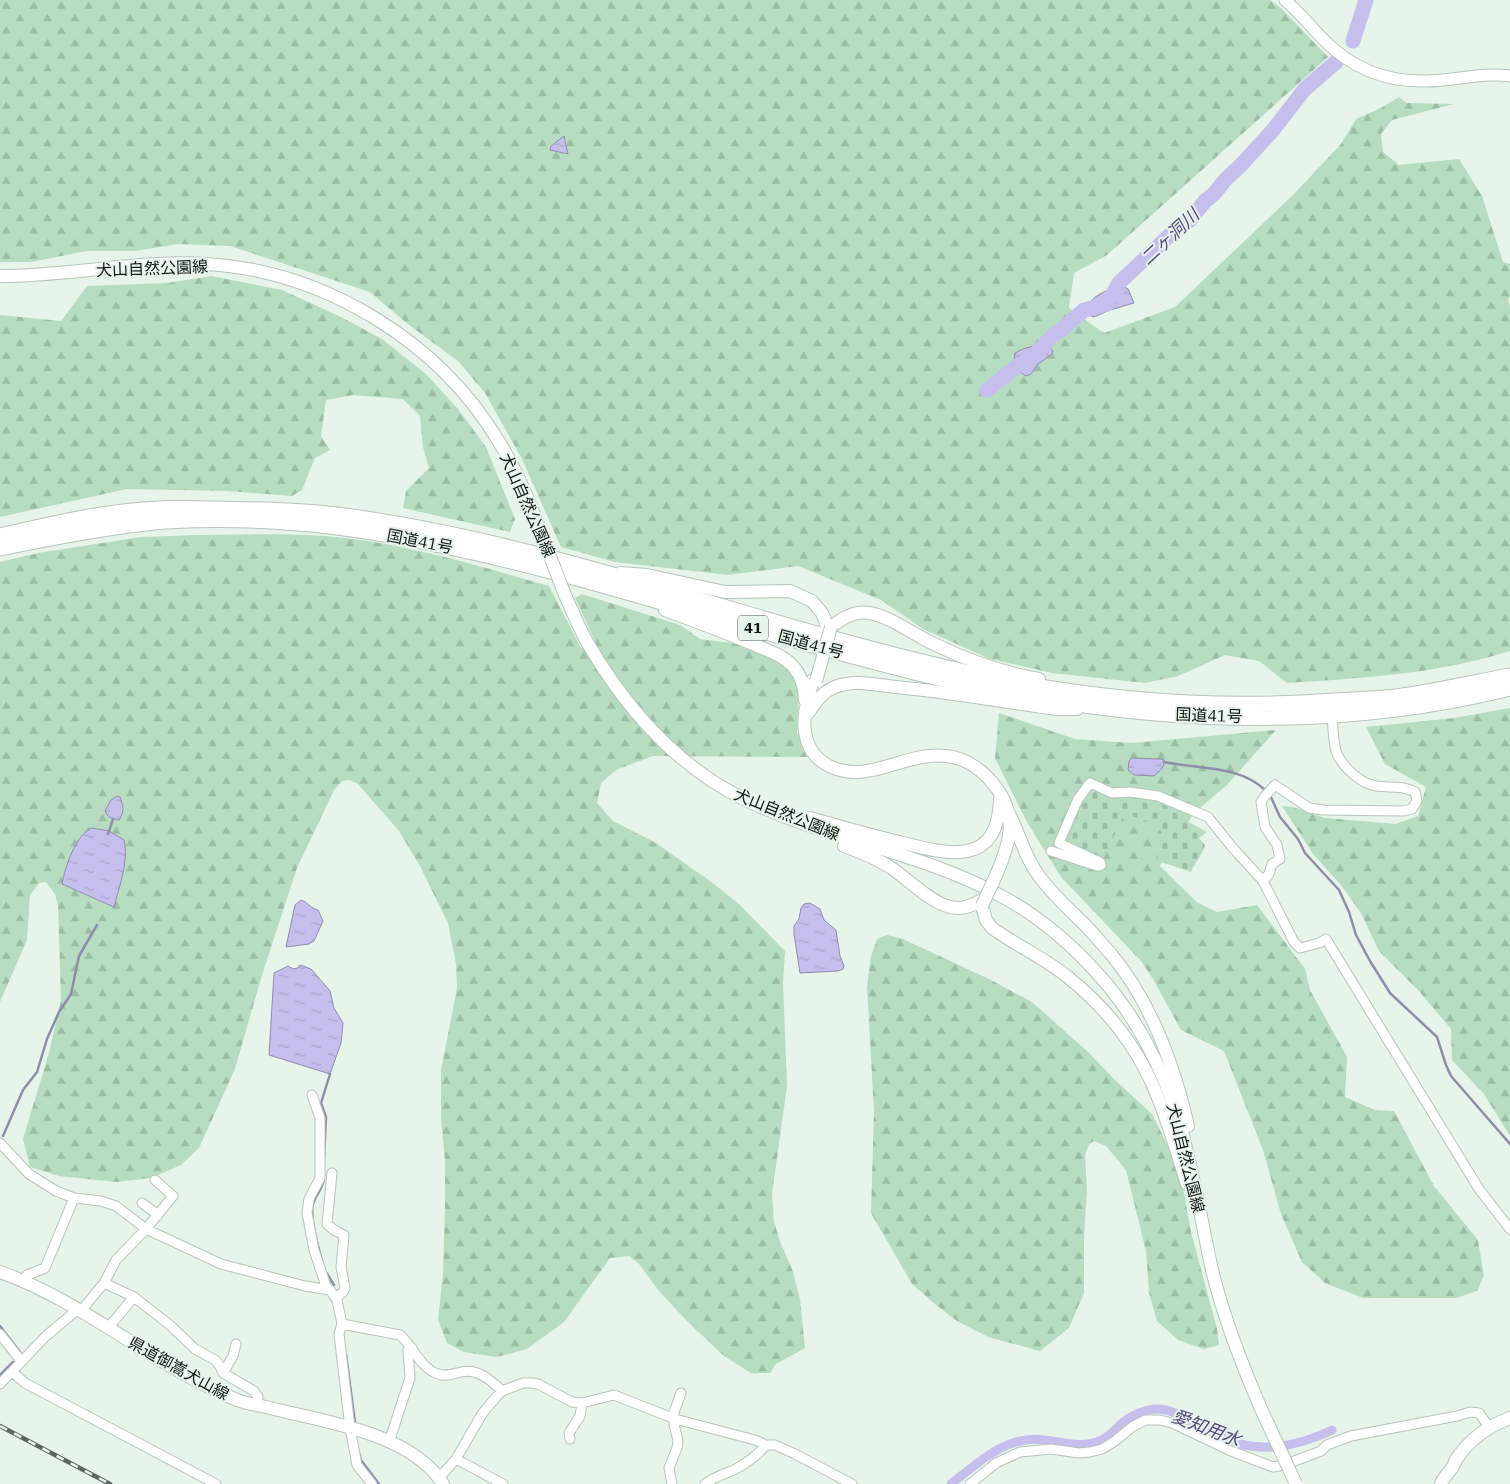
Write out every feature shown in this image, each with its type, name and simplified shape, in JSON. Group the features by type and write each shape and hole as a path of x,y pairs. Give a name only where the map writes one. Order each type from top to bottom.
{"highway":[{"name":"国道41号","path":"0,536 75,519 158,509 266,510 341,516 416,527 520,550 601,571 888,654 1147,712 1241,717 1332,716 1421,705 1478,696 1510,688"},
{"name":"国道41号","path":"0,548 79,531 165,521 266,521 338,527 416,539 507,560 611,587 816,646 949,680 1027,696 1112,703 1285,705 1395,697 1510,676"}],"main road":[{"name":"犬山自然公園線","path":"0,276 163,264 208,264 246,269 293,280 355,306 409,341 438,366 462,391 499,441 516,472 565,595 589,646 623,696 641,719 660,738 696,770 743,799 799,823 923,862 960,877 1002,896 1022,908 1073,948 1098,974 1121,1004 1142,1036 1165,1081 1178,1118 1202,1218 1212,1270 1238,1354 1262,1412 1296,1484"},
{"path":"601,571 647,575 725,592 790,590 812,601 822,613 829,628"},
{"path":"611,587 780,656 791,664 801,676 804,686 805,732 809,748 820,762 834,769 849,772 870,771 922,756 946,756 961,759 982,771 1000,794 1013,819 1029,861 1039,877 1113,956 1154,1023 1174,1075 1184,1111 1206,1204 1206,1240"},
{"path":"805,717 829,628 855,613 867,612 880,615 935,645 981,663 1024,676 1056,682 1112,703"},
{"path":"805,717 824,693 836,686 849,684 922,689 1058,709 1112,703"},
{"path":"743,799 873,836 945,853 958,853 982,845 990,838 998,822 1000,794"},
{"path":"743,799 763,813 794,828 863,853 946,906 965,908 981,904"},
{"path":"1006,808 1010,830 1009,844 981,904 986,920 992,928 1047,961 1070,978 1114,1024 1130,1045 1148,1075 1164,1115 1189,1191 1202,1218"},
{"name":"県道御嵩犬山線","path":"0,1272 23,1280 216,1391 239,1401 350,1428 389,1442 423,1461 441,1481"},
{"path":"1441,1484 1442,1478 1452,1468 1469,1443 1489,1427 1510,1418"}],"street":[{"path":"1285,0 1344,58 1380,76 1400,80 1426,81 1474,76 1510,76"},
{"path":"1263,881 1269,874 1272,864 1280,859 1277,845 1266,827 1261,802 1275,786 1308,808 1323,810 1403,811 1412,809 1417,801 1415,792 1407,788 1369,784 1360,780 1343,763 1336,751 1332,716"},
{"path":"1051,851 1094,865 1101,865 1100,862 1059,843 1078,799 1090,784 1112,793 1130,792 1158,796 1208,817 1263,881 1294,942 1300,948 1306,948 1326,939 1479,1189 1507,1216 1510,1229"},
{"path":"312,1095 320,1118 320,1178 309,1199 308,1213 314,1250 321,1275 327,1289 336,1298 342,1324 339,1334 350,1428 357,1465 372,1484"},
{"path":"0,1143 30,1174 56,1191 74,1198 101,1201 116,1206 146,1229 221,1264 305,1286 327,1289"},
{"path":"332,1173 327,1224 344,1235 341,1267 345,1288 344,1292 336,1298"},
{"path":"0,1384 46,1336 79,1311 104,1283 116,1260 146,1229 173,1196 155,1180"},
{"path":"23,1280 27,1275 45,1268 74,1198"},
{"path":"142,1203 158,1215"},
{"path":"104,1283 134,1296 172,1326 195,1349 214,1360 220,1366 223,1373 254,1391 258,1397 257,1405"},
{"path":"108,1328 134,1296"},
{"path":"342,1324 400,1335 428,1369 438,1375 447,1376 469,1371 476,1372 502,1391"},
{"path":"0,1334 21,1361"},
{"path":"223,1373 233,1356 236,1344"},
{"path":"389,1442 410,1378 408,1350 412,1348"},
{"path":"12,1372 25,1382 216,1484"},
{"path":"441,1481 482,1414 502,1391 532,1382 572,1402 582,1403 614,1395 673,1419 755,1440 766,1445 775,1445 852,1484"},
{"path":"672,1484 669,1468 678,1441 673,1419 681,1393"},
{"path":"570,1438 569,1433 580,1416 582,1403"},
{"path":"970,1484 996,1463 1020,1452 1051,1449 1079,1453 1102,1449 1145,1420 1160,1420 1172,1423 1231,1451 1273,1467 1284,1465 1321,1451 1328,1444 1351,1436 1470,1412 1479,1413 1489,1427"},
{"path":"705,1484 737,1468 761,1451 766,1445"},
{"path":"456,1459 503,1484"}],"green space":[{"path":"0,0 1270,0 1281,8 1328,57 1107,255 1074,273 1069,308 1104,333 1175,307 1294,194 1341,144 1356,119 1381,108 1399,97 1407,103 1454,104 1392,120 1381,134 1383,152 1399,165 1459,159 1482,196 1503,262 1510,264 1510,296 1508,300 1510,308 1510,651 1483,659 1428,670 1372,677 1287,683 1259,661 1225,655 1178,676 1145,683 1052,673 990,659 923,629 881,600 798,566 728,575 615,562 561,547 522,459 485,393 458,361 409,325 370,292 230,246 178,244 135,251 87,251 31,262 0,262"},
{"path":"211,276 282,290 341,317 382,339 426,374 458,409 486,447 515,519 510,532 403,508 406,491 429,468 423,447 420,416 403,399 353,395 326,400 321,436 330,450 315,458 302,490 292,496 227,491 127,489 0,517 0,315 61,321 87,286 168,283"},
{"path":"271,534 327,536 397,546 549,586 581,648 596,643 575,598 582,594 680,625 700,639 746,645 790,670 799,689 797,732 807,757 653,756 616,770 601,783 597,803 613,821 656,843 710,881 739,904 785,951 783,983 787,1086 772,1194 774,1222 792,1269 800,1299 805,1348 776,1364 770,1373 751,1373 724,1356 686,1320 659,1291 639,1264 629,1256 610,1258 564,1322 527,1349 496,1357 464,1352 447,1343 438,1320 443,1273 445,1209 441,1071 457,988 456,964 448,923 420,866 399,831 358,784 349,780 342,781 334,790 297,868 262,975 235,1069 199,1148 181,1165 151,1178 116,1182 59,1176 30,1167 23,1139 49,1053 61,1000 58,905 55,894 46,882 39,883 30,895 27,940 0,1002 0,562 38,553 141,537"},
{"path":"1510,708 1510,1136 1484,1094 1452,1060 1451,1029 1418,990 1379,951 1361,913 1341,885 1313,854 1282,806 1293,807 1325,818 1395,824 1418,816 1426,787 1385,764 1366,727 1454,718"},
{"path":"999,713 1075,739 1132,743 1276,730 1227,785 1194,813 1160,866 1198,903 1217,912 1257,905 1305,969 1310,990 1347,1057 1345,1097 1375,1110 1394,1111 1434,1186 1478,1240 1484,1276 1477,1291 1456,1298 1363,1298 1325,1283 1302,1262 1281,1214 1263,1150 1224,1051 1181,1030 1141,961 1061,877 1027,822 995,758"},
{"path":"1092,788 1123,801 1132,796 1157,802 1169,807 1181,818 1207,832 1199,838 1205,845 1191,872 1156,860 1162,832 1148,821 1124,814 1103,860 1065,843 1080,801 1085,799 1089,789"},
{"path":"887,935 903,939 991,980 1032,1002 1087,1051 1152,1114 1167,1144 1184,1192 1191,1232 1217,1329 1219,1345 1204,1349 1178,1340 1157,1321 1149,1293 1146,1251 1126,1170 1106,1146 1094,1141 1089,1144 1085,1155 1087,1190 1084,1239 1084,1293 1069,1328 1040,1351 988,1337 957,1321 912,1284 871,1213 874,1111 867,986 871,956 877,939"}],"water":[{"path":"564,136 568,154 550,150 551,146"},
{"path":"1123,286 1128,289 1134,303 1094,317 1091,316 1087,308 1093,299 1107,290"},
{"path":"1045,343 1053,351 1052,354 1038,364 1031,374 1026,376 1018,369 1015,363 1015,353"},
{"path":"1132,758 1161,759 1164,760 1164,765 1154,776 1134,775 1128,770 1129,761"},
{"path":"117,796 120,797 123,808 119,820 110,818 105,811 111,800"},
{"path":"92,828 109,831 124,840 124,865 114,907 62,884 68,861 76,845 81,837"},
{"path":"301,900 318,910 323,921 314,941 309,944 286,947 295,905"},
{"path":"810,903 820,909 824,920 836,930 840,956 844,966 843,969 838,971 800,973 794,926 799,919 801,908 804,904"},
{"path":"300,965 311,969 330,991 334,1008 343,1023 341,1043 330,1074 269,1055 274,973 288,966 293,969 298,968"}],"waterway":[{"name":"二ヶ洞川","path":"1353,41 1366,0"},
{"name":"二ヶ洞川","path":"987,390 1017,366 1030,360 1053,335 1084,310 1107,304 1119,283 1171,234 1190,220 1205,201 1214,194 1273,130 1304,90 1337,61"},
{"path":"1164,762 1231,772 1244,776 1266,791"},
{"path":"1270,795 1280,817 1298,839 1305,853 1339,890 1349,912 1356,935 1390,993 1437,1037 1451,1076 1510,1144"},
{"path":"108,834 113,819"},
{"path":"3,1136 23,1090 37,1072 47,1039 59,1012 71,994 79,956 97,925"},
{"path":"324,1158 326,1117 321,1103 330,1074"},
{"path":"323,1264 315,1234 312,1210 314,1200 324,1178"},
{"path":"324,1269 334,1285"},
{"path":"0,1326 20,1352"},
{"path":"346,1354 355,1423"},
{"path":"0,1375 13,1362"},
{"name":"愛知用水","path":"951,1484 983,1459 1018,1441 1030,1439 1078,1445 1091,1444 1110,1435 1134,1415 1154,1409 1176,1413 1225,1438 1255,1446 1281,1446 1307,1440 1332,1430"},
{"path":"359,1453 361,1460 379,1484"}],"railway":[{"path":"0,1426 110,1484"}]}
